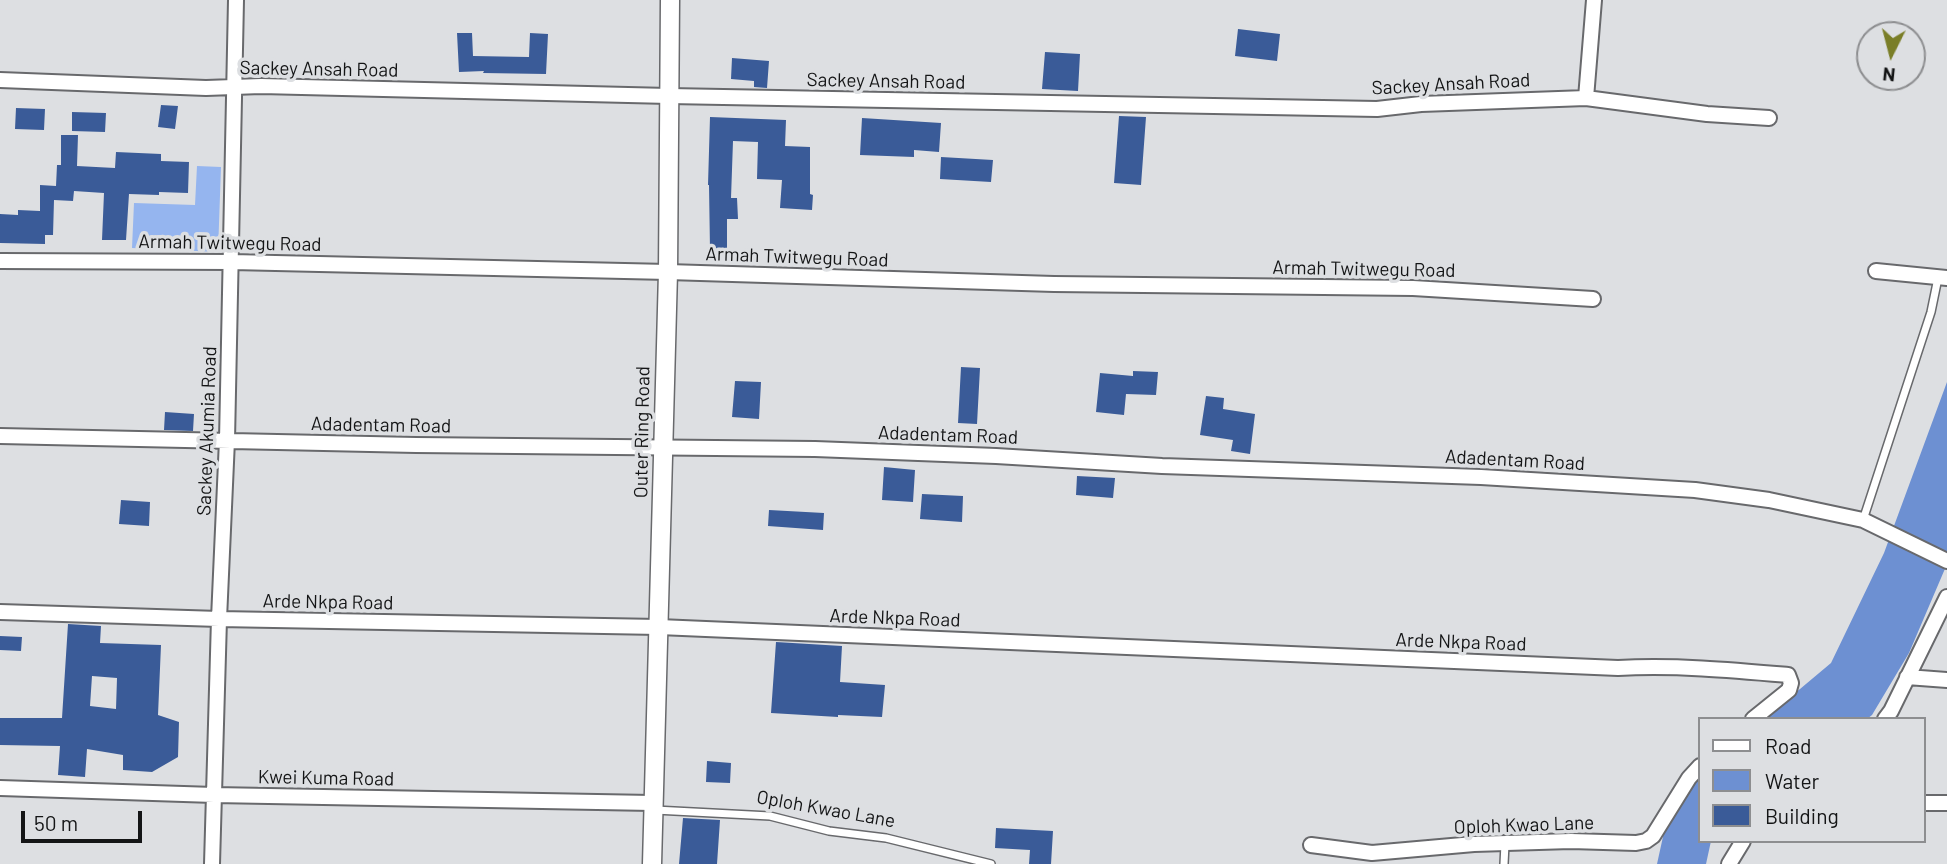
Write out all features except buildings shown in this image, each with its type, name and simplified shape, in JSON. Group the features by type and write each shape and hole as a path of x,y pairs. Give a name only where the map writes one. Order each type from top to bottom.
{"street":[{"name":"Sackey Akumia Road","path":"212,864 232,262 236,0"},
{"name":"Outer Ring Road","path":"652,864 668,272 670,0"},
{"path":"1586,98 1594,0"},
{"name":"Sackey Ansah Road","path":"0,80 234,88 261,86 1377,109 1434,103 1586,98 1707,114 1769,118"},
{"name":"Armah Twitwegu Road","path":"0,261 232,262 1054,284 1413,288 1593,299"},
{"path":"1876,271 1943,278"},
{"name":"Adadentam Road","path":"0,436 416,446 815,449 1162,466 1480,477 1682,489 1769,500 1863,520 1947,561"},
{"path":"1886,717 1947,597"},
{"name":"Arde Nkpa Road","path":"0,612 659,627 1591,667 1679,667 1788,675 1791,683 1789,690 1755,717"},
{"path":"1907,677 1947,680"},
{"name":"Oploh Kwao Lane","path":"1311,845 1373,853 1506,843 1646,841 1653,836 1689,778 1699,767"},
{"name":"Kwei Kuma Road","path":"0,788 652,807"},
{"path":"1926,803 1947,803"},
{"path":"1729,864 1742,843"}],"lane":[{"path":"1863,520 1943,278"},
{"name":"Oploh Kwao Lane","path":"652,807 770,816 829,831 886,838 991,864"},
{"path":"1504,864 1506,843"}],"shaded area":[{"path":"197,166 221,167 218,252 132,248 134,203 195,205"}],"water":[{"path":"1947,382 1947,564 1909,653 1870,717 1764,717 1831,663 1884,553"},
{"path":"1699,774 1699,843 1711,843 1706,864 1657,864 1666,823"}]}
